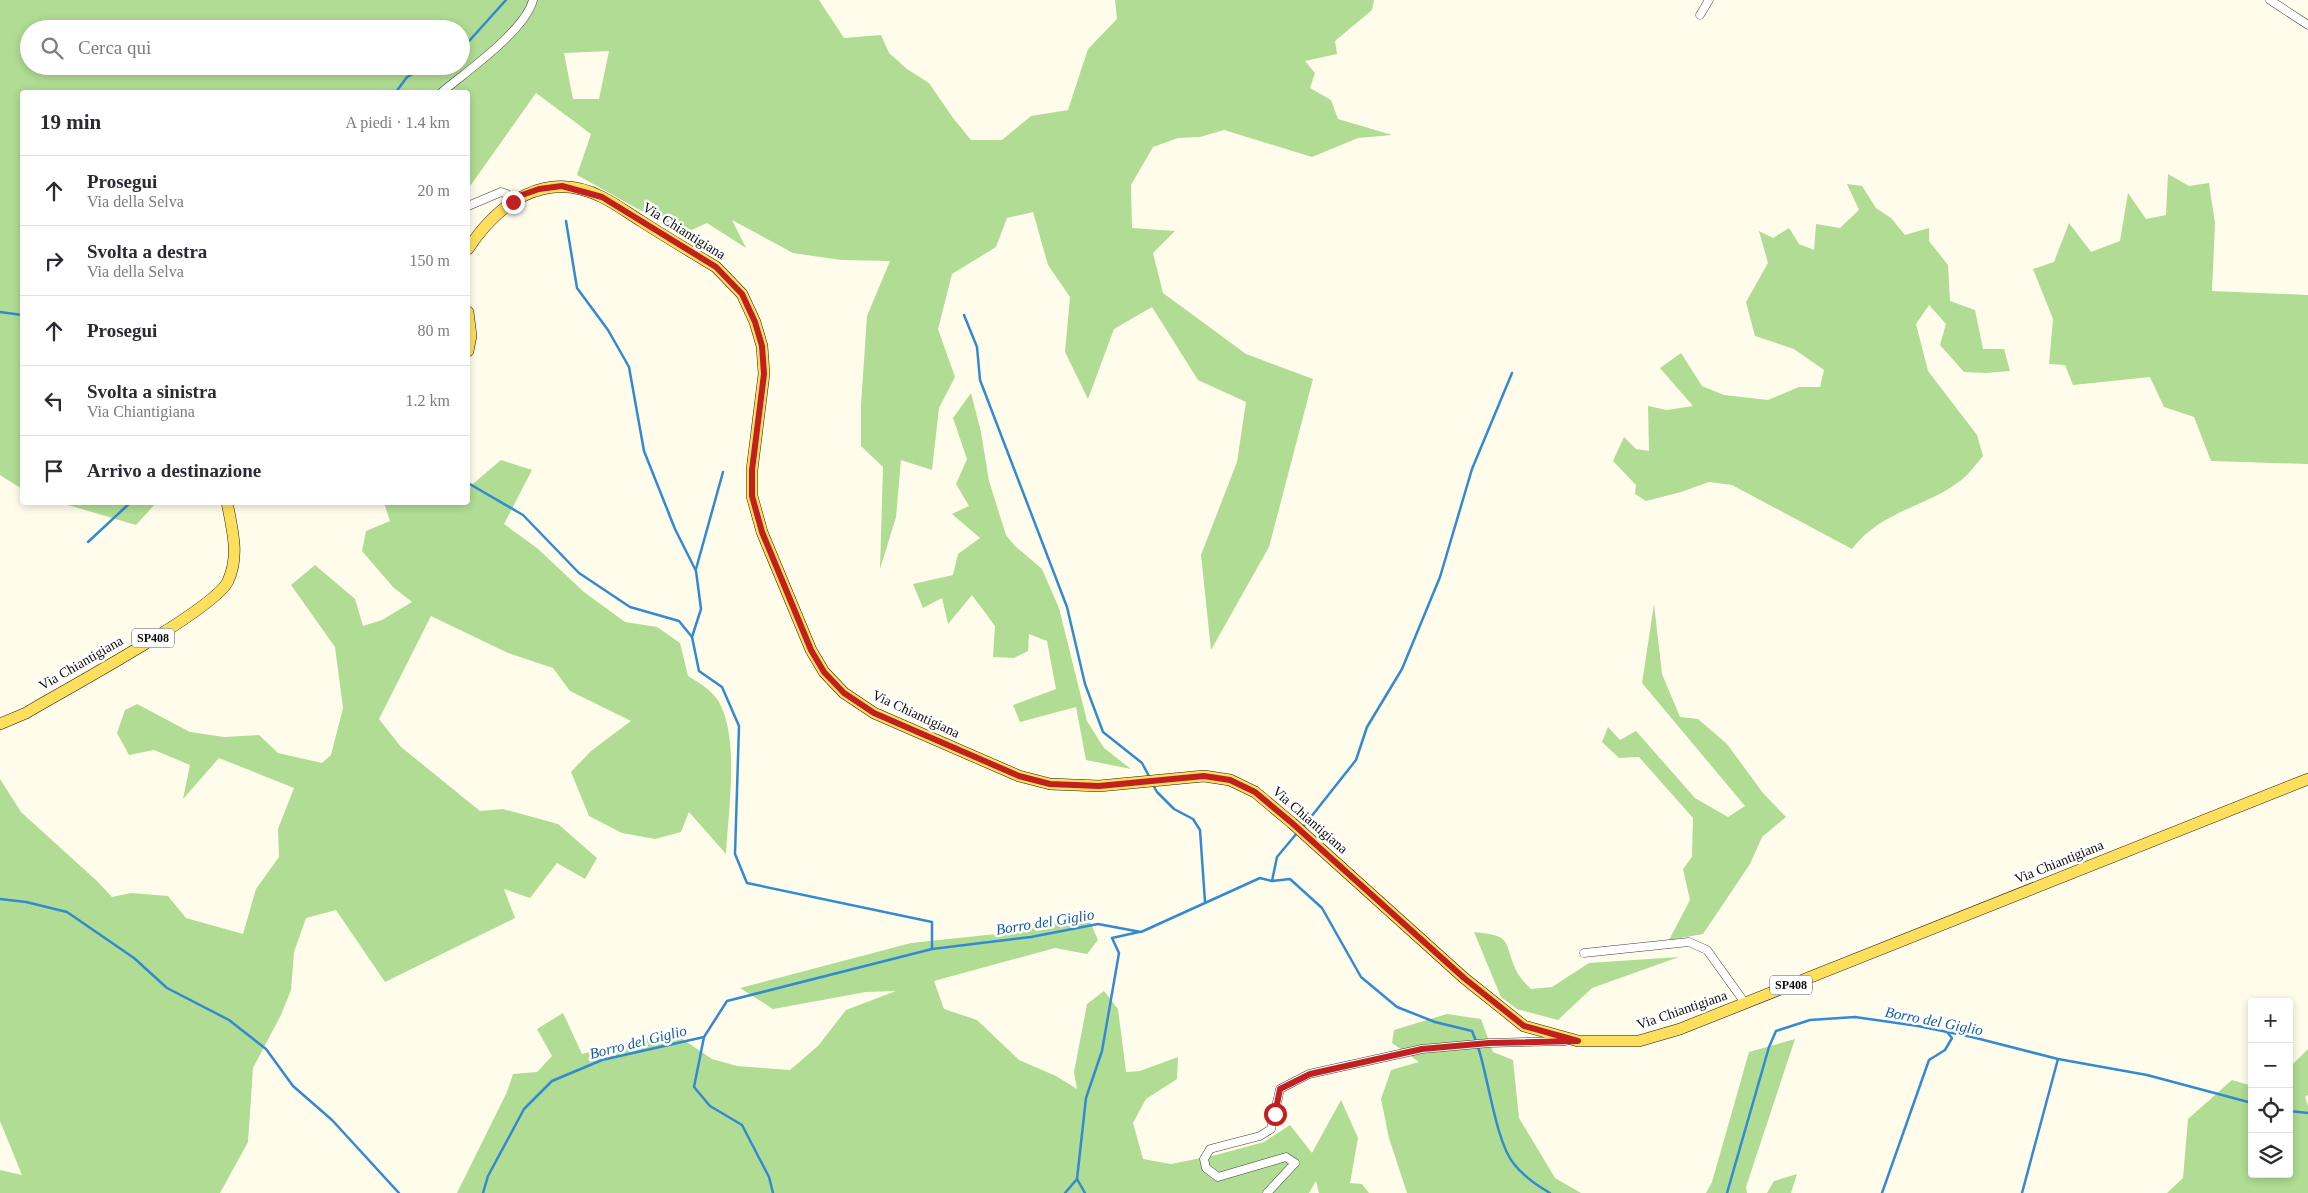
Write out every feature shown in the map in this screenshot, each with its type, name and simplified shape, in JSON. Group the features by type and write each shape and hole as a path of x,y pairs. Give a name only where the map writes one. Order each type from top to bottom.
{"main road":[{"name":"Via Chiantigiana","path":"470,246 491,220 519,196 539,189 562,186 602,197 716,267 742,294 755,322 762,346 763,365 752,470 752,496 762,532 811,650 824,672 844,693 874,713 1019,776 1067,785 1121,784 1204,776 1230,780 1255,792 1316,843 1464,978 1524,1026 1578,1041 1639,1042 1680,1029 2308,780"},
{"path":"470,328 470,341"},
{"name":"Via Chiantigiana","path":"0,724 26,713 180,622 216,597 228,583 234,566 235,549 228,505"}],"street":[{"path":"470,69 510,36 526,16 533,0"},
{"path":"1700,15 1709,0"},
{"path":"2270,0 2308,25"},
{"path":"444,90 463,75"},
{"path":"470,205 501,192 507,194 513,202"},
{"path":"1584,953 1689,942 1707,950 1745,1003"},
{"path":"1267,1193 1295,1163 1286,1157 1218,1177 1206,1168 1204,1159 1210,1149 1260,1136 1271,1129 1280,1089 1310,1074 1422,1049 1489,1043 1578,1041"}],"green space":[{"path":"0,0 819,0 844,38 881,35 889,53 907,69 929,83 971,140 1002,140 1031,116 1068,110 1088,49 1117,19 1115,0 1374,0 1372,10 1335,41 1337,54 1305,61 1315,73 1310,88 1331,100 1338,119 1392,135 1358,138 1312,157 1224,130 1200,137 1178,138 1153,147 1131,185 1132,228 1175,231 1153,253 1163,293 1246,354 1313,379 1269,547 1211,650 1201,555 1237,462 1246,402 1198,380 1152,307 1114,329 1088,399 1065,352 1070,297 1048,265 1033,212 1007,218 996,247 952,274 938,329 955,377 939,408 932,470 901,460 896,517 880,569 883,467 861,446 861,405 867,316 890,261 841,260 793,253 732,220 746,248 707,223 683,234 577,175 591,134 536,93 470,186 470,90 20,90 20,488 0,475","holes":["609,51 599,99 573,99 564,53"]},
{"path":"2168,174 2189,186 2209,183 2215,223 2212,291 2308,295 2308,464 2211,461 2194,417 2164,407 2150,377 2073,385 2065,365 2049,364 2053,319 2033,269 2054,262 2069,223 2091,252 2120,241 2128,193 2146,219 2166,215"},
{"path":"1847,184 1862,186 1876,208 1891,218 1905,235 1929,228 1929,241 1948,265 1950,301 1975,310 1983,349 2004,349 2010,371 1964,372 1940,345 1946,324 1929,305 1916,324 1928,371 1977,435 1983,456 1968,474 1955,485 1879,524 1852,549 1732,485 1709,482 1646,501 1635,494 1636,485 1613,461 1624,437 1636,449 1649,451 1648,406 1667,410 1693,406 1660,368 1681,353 1702,386 1724,395 1768,400 1799,387 1820,387 1824,370 1794,349 1755,336 1746,302 1768,263 1759,231 1773,238 1789,228 1799,244 1814,250 1816,224 1840,228 1859,210"},
{"path":"971,393 981,432 989,481 1006,535 1015,546 1042,569 1059,608 1087,721 1104,748 1131,769 1086,760 1076,707 1020,722 1013,705 1056,689 1047,641 1029,634 1028,651 1014,658 993,657 995,626 972,595 948,624 942,598 923,608 913,584 953,575 958,554 980,538 952,514 969,506 956,484 967,459 953,418"},
{"path":"501,460 532,470 504,524 537,548 584,592 625,622 657,627 680,643 688,676 707,689 718,701 730,739 731,779 726,854 689,812 681,832 655,839 622,833 589,816 571,772 591,751 631,721 570,691 553,668 508,653 431,616 379,719 401,747 480,811 503,809 558,824 597,858 585,879 557,863 530,898 504,889 515,918 385,982 336,910 306,918 294,952 291,990 281,1015 253,1068 248,1142 220,1193 0,1193 0,1170 22,1175 0,1121 0,779 21,812 112,897 131,893 168,896 186,918 243,934 256,889 279,857 278,829 294,788 219,758 183,799 190,765 154,750 129,755 117,733 125,710 137,704 190,732 224,737 259,735 278,753 322,763 331,755 343,708 335,647 291,585 315,565 355,599 363,626 382,620 412,602 393,587 362,551 366,531 390,521 385,505 470,505 470,486"},
{"path":"68,505 154,505 136,525"},
{"path":"1654,604 1662,674 1680,717 1698,719 1727,744 1763,793 1786,817 1762,837 1750,864 1703,934 1669,940 1690,900 1683,869 1692,857 1693,818 1639,757 1619,758 1602,742 1608,727 1620,740 1636,731 1695,798 1728,817 1745,806 1642,683"},
{"path":"1088,917 1098,940 1087,954 1055,948 934,981 944,1009 977,1020 1019,1060 1056,1076 1077,1089 1074,1072 1087,1004 1104,991 1118,1009 1126,1072 1140,1071 1178,1057 1177,1079 1146,1099 1133,1123 1143,1159 1171,1164 1216,1155 1264,1142 1290,1125 1312,1153 1341,1100 1358,1138 1350,1183 1362,1184 1369,1193 1319,1193 1316,1181 1309,1193 457,1193 507,1092 513,1074 537,1072 552,1056 537,1029 563,1013 582,1054 672,1032 712,1059 737,1066 790,1070 818,1046 846,1010 896,991 866,992 773,1009 740,988 911,943 1015,932"},
{"path":"1474,932 1495,935 1505,941 1517,973 1531,989 1552,987 1589,963 1679,957 1592,988 1558,1020 1517,1009 1501,997"},
{"path":"1447,1014 1481,1019 1493,1052 1513,1060 1519,1118 1555,1178 1581,1193 1407,1193 1389,1138 1381,1099 1391,1070 1419,1062 1392,1043 1394,1030"},
{"path":"1795,1039 1746,1187 1747,1193 1706,1193 1712,1182 1749,1052"},
{"path":"2308,1049 2308,1095 2305,1097 2308,1106 2308,1193 2167,1193 2183,1178 2188,1119 2232,1080 2248,1085 2248,1178 2293,1178 2293,1064"},
{"path":"1797,1174 1791,1193 1767,1193 1774,1181"}],"waterway":[{"path":"470,40 506,0"},
{"path":"397,90 407,77 411,75"},
{"path":"566,221 577,288 608,330 629,367 644,451 675,529 696,571 701,609 692,637 699,671 722,687 739,726 735,854 747,883 932,922 932,949"},
{"path":"0,312 20,315"},
{"path":"964,315 977,347 980,380 1067,607 1085,684 1103,732 1142,763 1150,778"},
{"path":"1303,827 1356,760 1367,727 1402,669 1440,577 1472,469 1512,373"},
{"path":"696,569 723,472"},
{"path":"470,484 523,515 579,573 630,607 679,621 692,637"},
{"path":"88,542 128,505"},
{"path":"1153,785 1157,792 1174,809 1193,819 1200,830 1205,902"},
{"path":"1272,881 1277,857 1297,833"},
{"name":"Borro del Giglio","path":"483,1193 488,1176 524,1109 552,1081 602,1060 704,1037 727,1001 932,949 1031,937 1098,924 1141,932 1260,878 1272,881 1290,879 1322,908 1361,977 1397,1007 1435,1022 1472,1031 1476,1041"},
{"path":"0,899 26,902 67,912 134,958 167,988 229,1020 266,1049 293,1086 332,1120 399,1193"},
{"path":"1065,1193 1077,1179 1086,1098 1102,1051 1119,953 1112,938 1139,932"},
{"name":"Borro del Giglio","path":"1727,1193 1769,1047 1776,1031 1810,1020 1855,1017 1918,1026 1972,1037 2058,1059 2147,1075 2248,1102"},
{"path":"1882,1193 1929,1060 1945,1050 1952,1038 1947,1032"},
{"path":"704,1037 694,1087 710,1106 742,1125 769,1177 773,1193"},
{"name":"Borro del Giglio","path":"1478,1047 1497,1125 1508,1154 1526,1177 1550,1193"},
{"path":"2022,1193 2058,1059"},
{"name":"Borro del Giglio","path":"2293,1111 2308,1113"},
{"path":"1077,1179 1085,1193"}],"route":[{"path":"513,202 519,196 539,189 562,186 580,189 602,197 716,267 742,294 755,322 762,346 764,374 752,470 752,496 762,532 811,650 824,672 844,693 874,713 1019,776 1050,784 1099,786 1204,776 1230,780 1255,792 1316,843 1464,978 1524,1026 1578,1041 1489,1043 1422,1049 1310,1074 1280,1089 1275,1114"}]}
